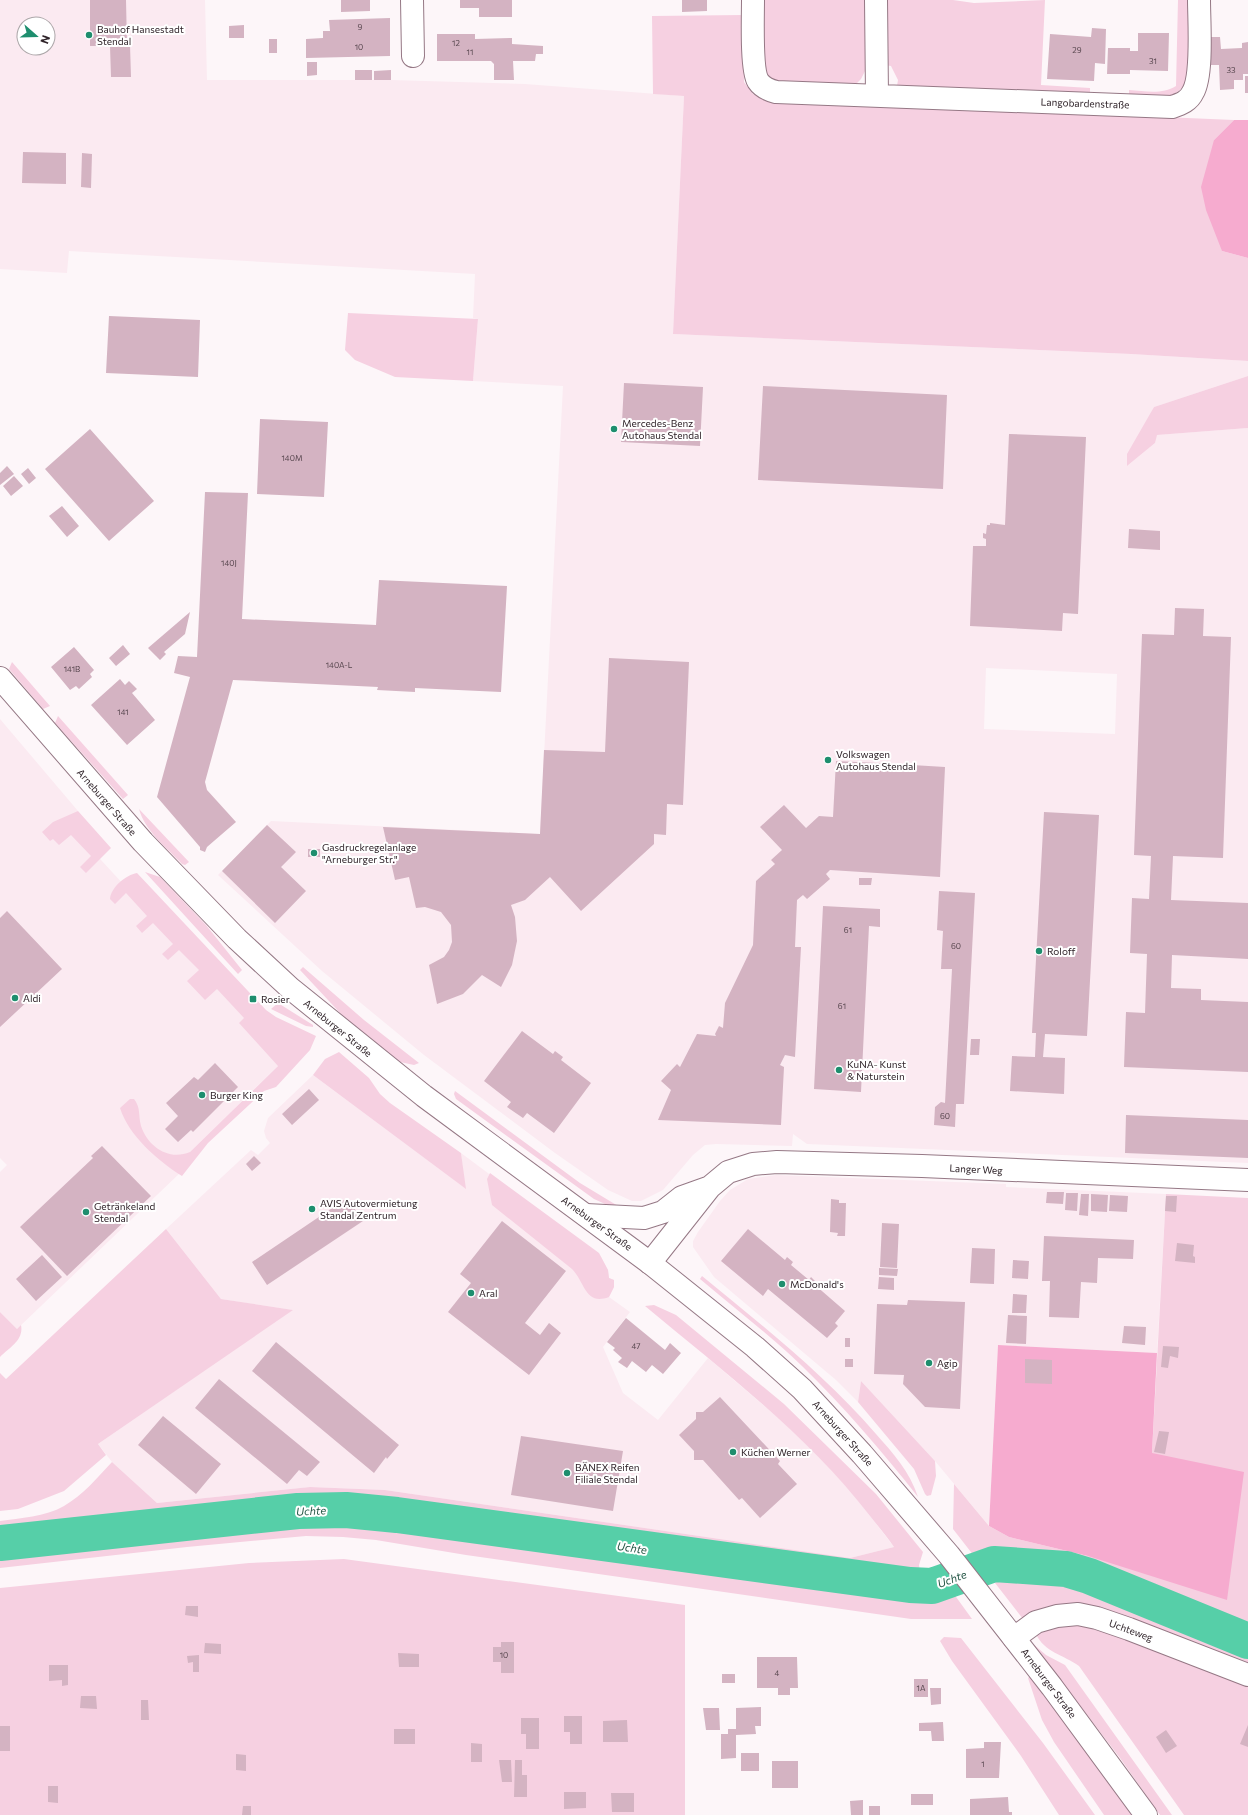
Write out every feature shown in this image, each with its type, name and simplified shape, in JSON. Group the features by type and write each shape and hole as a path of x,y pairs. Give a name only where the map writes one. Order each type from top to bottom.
{"street":[{"path":"412,0 413,56"},
{"name":"Langobardenstraße","path":"753,0 755,68 757,80 766,89 776,92 1172,107 1184,103 1193,92 1198,78 1199,0"},
{"path":"876,0 877,95"},
{"name":"Arneburger Straße","path":"0,678 143,842 237,939 284,982 424,1096 650,1263 755,1347 802,1389 862,1454 949,1555 1052,1687 1146,1815"},
{"name":"Langer Weg","path":"650,1263 710,1187 728,1172 753,1164 777,1162 1248,1180"},
{"name":"Langer Weg","path":"586,1215 644,1218 663,1212 682,1197 710,1187"},
{"name":"Uchteweg","path":"1014,1638 1036,1622 1057,1616 1078,1614 1097,1618 1129,1629 1248,1675"}],"shaded area":[{"path":"0,0 205,0 207,80 391,80 525,84 684,96 673,334 1131,354 1248,361 1248,376 1154,407 1127,466 1155,443 1156,435 1248,428 1248,1163 807,1144 793,1134 792,1146 705,1145 693,1155 663,1190 641,1201 632,1201 608,1190 555,1153 424,1055 322,971 218,875 271,821 540,834 563,386 473,381 478,319 473,318 475,274 69,251 67,273 0,269","holes":["986,668 1117,674 1115,734 984,729"]},
{"path":"764,0 866,0 867,67 861,79 856,84 851,85 777,82 767,76 762,65"},
{"path":"884,0 953,0 974,3 1045,0 1041,85 1090,88 1090,94 897,86 898,80 891,66 885,65"},
{"path":"1178,0 1190,0 1189,76 1184,85 1172,95 1164,97 1129,96 1129,90 1147,92 1165,91 1176,86"},
{"path":"743,15 744,82 753,94 765,100 1234,120 1214,140 1222,251 1248,258 1248,361 1131,354 673,334 684,96 653,94 652,16"},
{"path":"1234,120 1248,120 1248,258 1222,251 1206,210 1201,187 1214,140"},
{"path":"348,313 478,319 473,381 395,377 355,360 345,350"},
{"path":"1248,376 1248,428 1157,435 1155,443 1127,466 1127,454 1154,407"},
{"path":"12,662 50,706 43,709 9,669"},
{"path":"58,716 128,795 123,799 55,723"},
{"path":"0,719 78,811 66,822 207,975 290,1054 190,1152 181,1172 17,1329 0,1312 0,1172 7,1165 0,1158"},
{"path":"139,809 189,862 185,865 182,864 151,832"},
{"path":"78,811 111,848 86,873 80,867 91,856 71,835 59,845 53,839 50,841 42,832 53,822"},
{"path":"145,872 160,877 206,925 242,970 238,974"},
{"path":"137,873 266,1010 276,1017 316,1036 310,1050 276,1087 264,1091 208,1143 182,1176 163,1163 137,1138 124,1118 120,1108 130,1099 134,1099 144,1134 154,1146 174,1155 190,1152 278,1066 239,1023 244,1018 217,989 205,1000 187,981 199,970 179,950 168,960 162,954 173,944 153,923 142,933 136,926 147,916 126,893 115,904 110,899 113,890 120,882 128,876"},
{"path":"303,967 364,1020 419,1063 414,1065 400,1062 342,1015 300,970"},
{"path":"278,1003 313,1025 313,1027 306,1026 271,1009"},
{"path":"339,1052 369,1078 380,1094 390,1103 461,1153 466,1189 313,1075 325,1059"},
{"path":"313,1075 465,1188 461,1153 601,1257 608,1270 609,1278 614,1280 614,1287 609,1297 630,1312 603,1347 623,1393 658,1420 708,1358 776,1416 819,1456 853,1494 894,1547 850,1558 385,1490 310,1487 157,1503 112,1462 98,1444 292,1310 221,1299 166,1229 251,1150 258,1155 270,1143 266,1138 264,1131 268,1118"},
{"path":"455,1091 580,1183 618,1206 614,1208 594,1199 456,1099 454,1094"},
{"path":"490,1173 599,1253 608,1270 609,1278 614,1280 614,1287 609,1297 601,1299 590,1296 572,1269 492,1205 487,1179"},
{"path":"776,1175 1006,1184 1006,1187 1166,1194 1157,1353 998,1345 989,1526 935,1461 861,1381 858,1402 836,1380 714,1277 693,1247 693,1241 698,1232 720,1201 730,1190 748,1179"},
{"path":"1166,1194 1248,1198 1248,1666 1135,1621 1023,1619 953,1529 954,1484 989,1526 1009,1537 1088,1556 1152,1453"},
{"path":"166,1229 221,1299 293,1310 98,1444 106,1455 64,1491 18,1509 0,1511 0,1373 6,1379"},
{"path":"702,1276 792,1351 856,1412 889,1448 906,1471 918,1497 891,1463 833,1397 777,1343 700,1279"},
{"path":"654,1305 676,1315 784,1404 876,1494 923,1552 919,1565 920,1574 938,1572 972,1619 911,1619 466,1555 376,1540 343,1537 306,1536 187,1547 0,1568 0,1521 41,1515 57,1510 71,1502 84,1491 112,1462 157,1503 310,1487 385,1490 850,1558 894,1547 845,1486 819,1458 764,1405 645,1306"},
{"path":"0,1312 17,1329 21,1325 21,1330 15,1343 0,1357"},
{"path":"998,1345 1157,1353 1152,1453 1244,1472 1227,1600 1088,1556 1009,1537 989,1526"},
{"path":"861,1381 935,1461 936,1476 931,1495 927,1496 925,1494 914,1469 858,1402"},
{"path":"344,1559 685,1605 685,1815 0,1815 0,1588 249,1563"},
{"path":"1080,1621 1086,1627 1135,1642 1248,1683 1248,1815 1184,1815 1079,1666 1049,1649 1036,1634 1046,1626"},
{"path":"944,1637 961,1638 1043,1743 1095,1815 1059,1815 1021,1756 952,1661 940,1641"},
{"path":"1032,1643 1046,1655 1065,1665 1172,1815 1160,1815 1120,1758"},
{"path":"1030,1676 1132,1815 1104,1815 1054,1742 1042,1720 1028,1678"}],"building":[{"path":"90,0 126,0 127,45 130,45 131,77 111,77 110,46 90,46"},
{"path":"341,0 370,0 370,11 341,12"},
{"path":"460,0 512,0 512,17 479,17 479,8 460,8"},
{"path":"682,0 707,0 707,11 682,12"},
{"path":"390,18 390,56 306,58 306,39 323,38 323,31 330,31 329,20"},
{"path":"244,25 244,38 229,38 229,26"},
{"path":"1092,28 1106,29 1105,64 1095,63 1094,81 1047,79 1050,34 1091,37"},
{"path":"1138,33 1169,33 1168,71 1130,70 1130,74 1107,74 1108,48 1130,48 1130,51 1138,51"},
{"path":"437,34 475,34 475,39 512,38 512,44 543,46 543,54 536,54 535,61 513,61 514,80 494,80 494,64 491,61 437,61"},
{"path":"1208,37 1220,37 1221,49 1242,48 1242,43 1248,42 1248,74 1243,74 1243,80 1234,80 1234,89 1220,90 1219,65 1208,65"},
{"path":"269,39 277,39 277,53 269,53"},
{"path":"307,62 317,62 317,75 307,76"},
{"path":"355,70 372,70 372,80 355,80"},
{"path":"391,70 391,80 374,80 374,71"},
{"path":"1245,76 1248,76 1248,93 1245,93"},
{"path":"23,152 66,153 66,184 22,183"},
{"path":"82,153 92,154 91,188 81,187"},
{"path":"109,316 200,320 198,377 106,373"},
{"path":"624,383 703,387 700,446 621,442"},
{"path":"763,386 947,395 943,489 758,480"},
{"path":"260,419 328,422 324,497 257,494"},
{"path":"90,429 154,501 109,541 45,469"},
{"path":"1009,434 1086,437 1078,614 1063,613 1062,631 970,626 973,546 986,546 986,539 983,538 983,533 986,534 987,525 990,525 990,523 1005,525"},
{"path":"7,466 14,474 0,485 0,473"},
{"path":"28,468 36,478 29,484 21,474"},
{"path":"14,476 23,486 11,496 3,486"},
{"path":"205,492 248,493 242,619 376,625 379,580 507,586 501,692 415,688 415,692 377,690 378,687 233,680 205,782 207,790 236,822 207,847 205,852 200,850 200,847 157,797 190,677 174,673 178,656 197,657"},
{"path":"62,506 79,526 67,537 49,516"},
{"path":"1129,529 1160,531 1160,550 1128,548"},
{"path":"1175,608 1204,609 1203,636 1231,637 1223,858 1173,856 1171,900 1248,903 1248,959 1172,955 1171,988 1201,989 1201,1000 1248,1002 1248,1072 1124,1067 1126,1012 1145,1013 1147,954 1130,953 1132,898 1149,899 1151,856 1134,855 1142,634 1174,635"},
{"path":"190,612 185,634 164,652 166,654 160,660 148,648"},
{"path":"123,645 130,654 116,666 109,658"},
{"path":"74,647 94,670 90,674 92,677 79,689 76,686 70,690 51,667"},
{"path":"609,658 689,662 683,805 667,804 666,835 654,834 654,844 581,911 550,877 525,900 511,905 515,917 517,941 512,965 501,987 482,975 463,994 437,1004 429,965 444,957 449,950 452,942 451,925 441,912 425,907 416,908 409,877 395,880 383,827 540,834 544,750 605,752"},
{"path":"120,679 125,685 129,681 137,689 132,693 155,720 127,745 91,705"},
{"path":"836,761 898,764 898,768 912,769 912,765 945,767 940,877 830,870 826,874 830,879 807,899 803,895 797,900 795,947 801,947 795,1057 785,1055 780,1065 784,1067 781,1125 658,1120 671,1090 661,1081 677,1064 680,1067 697,1034 716,1036 715,1034 719,1026 723,1028 725,1003 753,945 756,881 775,864 771,860 782,850 760,827 784,805 806,828 819,816 833,817"},
{"path":"1044,812 1099,815 1087,1036 1045,1034 1043,1057 1065,1058 1064,1094 1010,1091 1012,1056 1035,1057 1036,1033 1032,1033"},
{"path":"267,825 296,852 281,867 306,891 275,923 222,871"},
{"name":"Gasdruckregelanlage \"Arneburger Str.\"","path":"308,849 320,849 320,857 308,857"},
{"path":"859,878 872,878 871,885 859,885"},
{"path":"939,891 975,893 964,1104 956,1104 955,1127 934,1125 935,1107 941,1102 945,1103 952,969 941,969 943,931 937,930"},
{"path":"823,906 880,909 880,927 869,926 861,1092 814,1089"},
{"name":"Aldi","path":"7,911 62,969 0,1027 0,918"},
{"path":"522,1031 553,1054 555,1051 563,1057 561,1060 591,1083 554,1133 527,1113 523,1118 507,1107 511,1102 484,1081"},
{"path":"971,1039 980,1039 979,1055 970,1055"},
{"name":"Burger King","path":"215,1063 238,1087 193,1132 191,1130 178,1142 165,1129 178,1116 166,1103 194,1077 198,1080"},
{"path":"309,1089 319,1100 292,1125 282,1114"},
{"path":"1126,1115 1248,1120 1248,1158 1125,1153"},
{"name":"Getränkeland Stendal","path":"102,1146 151,1196 67,1276 20,1227 93,1158 91,1156"},
{"path":"254,1156 261,1163 252,1171 246,1164"},
{"path":"1047,1192 1064,1192 1063,1204 1046,1203"},
{"path":"1066,1193 1078,1193 1077,1211 1065,1210"},
{"path":"1081,1194 1089,1194 1088,1216 1079,1215"},
{"path":"1091,1194 1108,1195 1107,1212 1091,1211"},
{"path":"1110,1195 1128,1196 1127,1212 1109,1211"},
{"path":"1166,1196 1177,1196 1176,1212 1165,1211"},
{"path":"347,1198 363,1221 267,1285 252,1262"},
{"path":"831,1199 839,1200 839,1203 846,1203 845,1236 837,1236 838,1233 830,1232"},
{"path":"502,1221 566,1271 525,1323 540,1335 549,1323 561,1333 529,1375 448,1312 471,1283 460,1274"},
{"path":"882,1223 899,1224 897,1268 880,1267"},
{"name":"McDonald's","path":"748,1229 785,1260 787,1257 793,1262 791,1265 809,1280 811,1277 817,1283 815,1285 845,1311 835,1323 838,1326 827,1338 768,1289 763,1296 721,1261"},
{"path":"1044,1236 1134,1240 1133,1259 1098,1258 1097,1283 1081,1282 1079,1318 1049,1317 1050,1281 1042,1281"},
{"path":"1177,1243 1194,1245 1193,1256 1195,1257 1195,1263 1175,1261"},
{"path":"972,1248 995,1249 994,1284 970,1283"},
{"path":"42,1255 62,1277 36,1301 16,1279"},
{"path":"1013,1260 1029,1261 1028,1279 1012,1278"},
{"path":"879,1268 898,1269 897,1276 879,1275"},
{"path":"879,1277 894,1278 894,1290 878,1289"},
{"path":"1013,1294 1027,1295 1026,1313 1012,1313"},
{"path":"908,1300 965,1302 960,1409 925,1407 903,1384 904,1375 874,1374 877,1304 907,1305"},
{"path":"1008,1315 1027,1316 1026,1344 1006,1343"},
{"path":"626,1318 665,1350 670,1343 681,1353 663,1374 652,1365 646,1372 632,1361 627,1368 618,1362 622,1358 613,1350 615,1348 607,1342"},
{"path":"1124,1326 1146,1327 1145,1345 1122,1343"},
{"path":"845,1338 850,1338 850,1347 845,1347"},
{"path":"276,1342 399,1445 387,1459 386,1457 374,1473 252,1371"},
{"path":"1163,1346 1179,1347 1178,1358 1170,1356 1168,1368 1161,1367"},
{"path":"845,1359 853,1359 853,1367 845,1367"},
{"path":"1025,1359 1052,1360 1052,1384 1025,1383"},
{"path":"219,1379 320,1462 307,1476 299,1470 287,1484 195,1408"},
{"path":"720,1397 780,1461 778,1464 797,1484 760,1518 742,1498 739,1500 703,1460 694,1460 694,1451 679,1435 696,1419 696,1412 703,1412"},
{"path":"163,1416 221,1464 196,1494 138,1445"},
{"path":"1159,1431 1169,1432 1165,1454 1154,1452"},
{"name":"BÄNEX Reifen Filiale Stendal","path":"521,1436 623,1451 613,1511 511,1495"},
{"path":"186,1606 198,1606 198,1617 185,1615"},
{"path":"501,1642 514,1642 514,1673 501,1673 501,1662 493,1662 493,1647 501,1647"},
{"path":"205,1643 221,1644 221,1654 204,1653"},
{"path":"398,1653 419,1654 419,1667 399,1667"},
{"path":"199,1655 199,1672 193,1672 193,1662 188,1663 187,1656"},
{"path":"757,1657 797,1657 798,1688 790,1688 790,1695 778,1695 778,1688 757,1688"},
{"path":"49,1665 68,1665 68,1685 62,1686 62,1680 49,1681"},
{"path":"722,1674 735,1674 735,1683 722,1683"},
{"path":"914,1679 928,1679 928,1697 914,1697"},
{"path":"930,1688 941,1688 941,1704 931,1705"},
{"path":"81,1696 96,1696 97,1709 80,1708"},
{"path":"141,1700 148,1700 149,1720 141,1720"},
{"path":"761,1707 761,1726 755,1726 756,1734 736,1735 736,1758 721,1759 721,1734 728,1734 728,1729 736,1729 736,1708"},
{"path":"703,1708 719,1708 720,1730 706,1730"},
{"path":"564,1716 582,1716 582,1744 570,1744 570,1732 564,1732"},
{"path":"521,1718 539,1718 539,1749 526,1749 526,1734 521,1734"},
{"path":"627,1720 628,1742 603,1742 603,1721"},
{"path":"943,1722 944,1741 932,1741 931,1731 919,1731 919,1723"},
{"path":"1248,1725 1248,1747 1240,1744"},
{"path":"0,1726 10,1726 10,1751 0,1751"},
{"path":"394,1729 415,1729 415,1744 394,1744"},
{"path":"1166,1730 1177,1746 1166,1753 1156,1737"},
{"path":"984,1742 1001,1742 999,1778 966,1778 966,1749 984,1748"},
{"path":"471,1743 482,1744 482,1762 471,1762"},
{"path":"741,1753 759,1753 759,1771 741,1771"},
{"path":"236,1754 246,1755 246,1771 236,1770"},
{"path":"499,1760 511,1760 512,1782 502,1782"},
{"path":"515,1760 522,1760 522,1775 527,1775 527,1797 514,1797"},
{"path":"772,1761 798,1761 798,1788 772,1788"},
{"path":"48,1786 58,1786 58,1803 48,1802"},
{"path":"564,1792 586,1792 586,1808 564,1809"},
{"path":"611,1793 634,1793 634,1812 612,1812"},
{"path":"911,1794 933,1794 933,1805 911,1805"},
{"path":"1008,1797 1009,1812 1012,1812 1012,1815 970,1815 970,1799"},
{"path":"863,1800 863,1815 851,1815 850,1801"},
{"path":"243,1806 251,1806 251,1815 242,1815"},
{"path":"869,1806 880,1806 880,1815 869,1815"}],"waterway":[{"name":"Uchte","path":"0,1543 298,1511 346,1510 397,1515 910,1585 932,1586 994,1564 1066,1569 1089,1576 1248,1641"}],"place":[{"name":"Bauhof Hansestadt Stendal","path":"89,35"},
{"name":"Mercedes-Benz Autohaus Stendal","path":"614,429"},
{"name":"Volkswagen Autohaus Stendal","path":"828,760"},
{"name":"Gasdruckregelanlage \"Arneburger Str.\"","path":"314,853"},
{"name":"Roloff","path":"1039,951"},
{"name":"Aldi","path":"15,998"},
{"name":"Rosier","path":"253,999"},
{"name":"KuNA- Kunst & Naturstein","path":"839,1070"},
{"name":"Burger King","path":"202,1095"},
{"name":"AVIS Autovermietung Standal Zentrum","path":"312,1209"},
{"name":"Getränkeland Stendal","path":"86,1212"},
{"name":"McDonald's","path":"782,1284"},
{"name":"Aral","path":"471,1293"},
{"name":"Agip","path":"929,1363"},
{"name":"Küchen Werner","path":"733,1452"},
{"name":"BÄNEX Reifen Filiale Stendal","path":"567,1473"}]}
